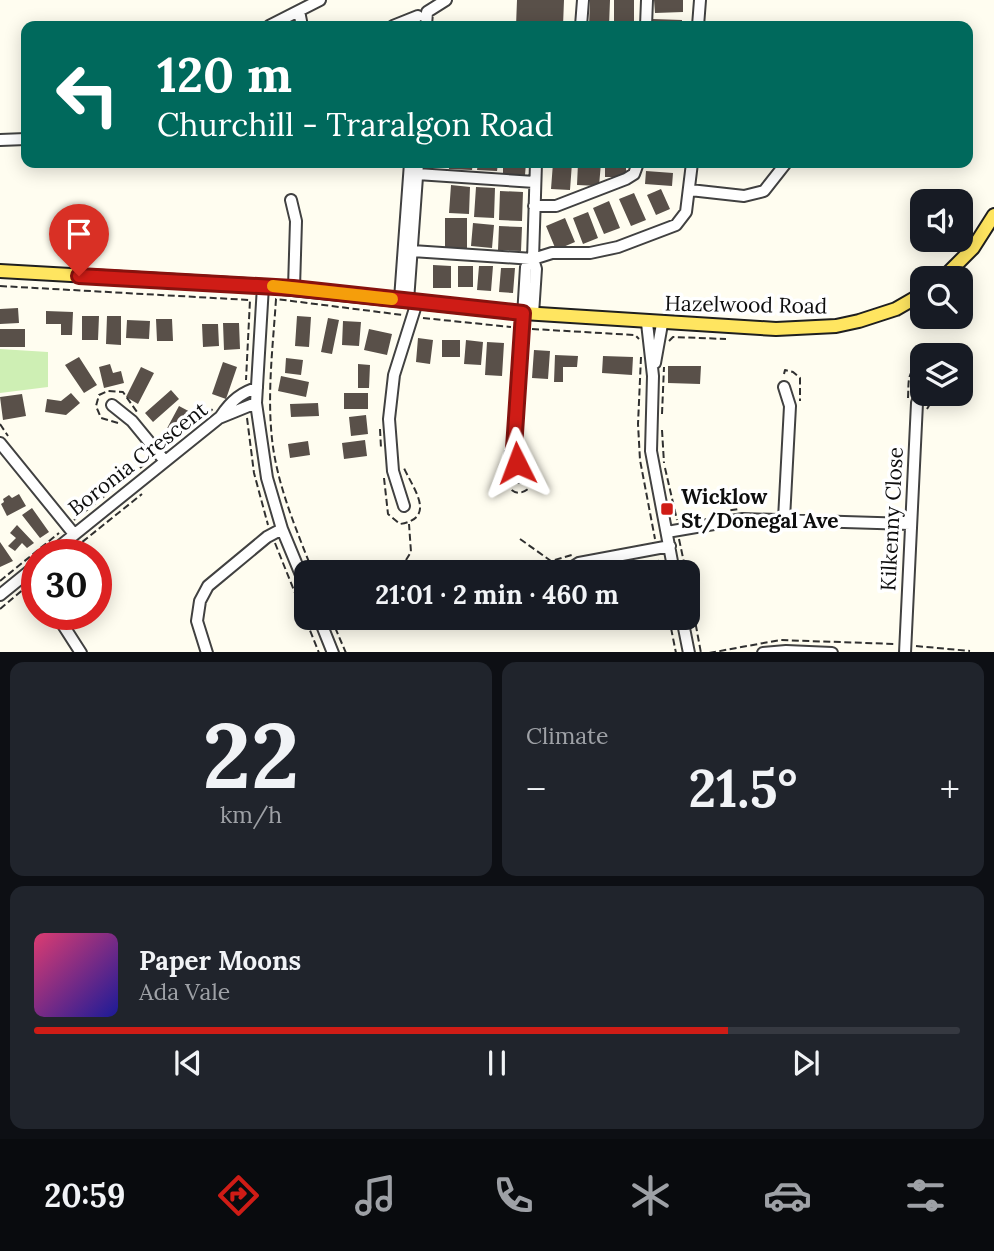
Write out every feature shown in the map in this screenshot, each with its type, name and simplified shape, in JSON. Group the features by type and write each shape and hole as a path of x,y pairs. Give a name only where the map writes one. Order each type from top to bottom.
{"main road":[{"path":"955,266 972,248 994,215"},
{"path":"0,271 293,288 408,301"},
{"name":"Hazelwood Road","path":"408,301 528,314 776,329 836,326 878,316 910,301"}],"street":[{"path":"279,21 320,0"},
{"path":"421,18 446,0"},
{"path":"581,21 583,0"},
{"path":"646,21 648,0"},
{"path":"698,21 700,0"},
{"path":"299,11 301,21"},
{"path":"0,141 21,139"},
{"path":"520,477 514,448 528,314 536,270 533,258 536,168"},
{"path":"534,206 556,206 626,179 634,174 636,168"},
{"path":"412,251 533,258 552,253 590,253 618,247 676,225 686,212 692,168"},
{"path":"690,190 744,196 764,191 782,168"},
{"path":"415,173 535,182"},
{"path":"404,506 393,471 389,419 408,301 415,173"},
{"path":"408,301 415,173"},
{"path":"291,200 296,221 293,288"},
{"path":"263,286 256,403 267,478 282,529 295,560"},
{"path":"647,323 653,376 651,451 672,560"},
{"path":"653,376 662,324"},
{"path":"784,387 790,406 784,519"},
{"path":"217,412 246,391 257,388"},
{"name":"Boronia Crescent","path":"68,539 164,460 217,412 256,403"},
{"path":"112,405 132,421 164,460"},
{"name":"Kilkenny Close","path":"909,649 910,524 917,406"},
{"path":"6,442 74,534"},
{"path":"667,532 731,520 784,519 910,524"},
{"path":"207,652 197,621 200,601 208,586 267,537 282,529"},
{"path":"599,560 670,546"},
{"path":"0,594 21,577"},
{"path":"66,630 80,652"},
{"path":"324,630 333,652"},
{"path":"684,630 689,652"},
{"path":"774,652 809,652"}],"path":[{"path":"0,286 250,300 246,383"},
{"path":"309,560 283,491 272,439 270,381 276,299 403,315"},
{"path":"423,317 512,327"},
{"path":"531,332 532,328 635,335 642,342"},
{"path":"667,348 673,337 726,340"},
{"path":"641,355 638,424 640,460 655,540"},
{"path":"665,359 662,431 664,465 676,520"},
{"path":"784,374 785,370 789,370 800,378 799,408"},
{"path":"908,398 910,372"},
{"path":"124,426 101,418 96,406 99,395 108,391 123,392 141,416"},
{"path":"926,416 928,406"},
{"path":"166,446 217,412"},
{"path":"247,414 254,473 269,525"},
{"path":"0,424 6,442"},
{"path":"380,424 381,454"},
{"path":"505,451 505,481 511,489 518,492 527,491 533,487 538,472 524,444"},
{"path":"74,520 150,460 144,451"},
{"path":"384,474 388,514 400,524 409,523 418,517 421,508 418,495 401,463"},
{"path":"714,513 742,509"},
{"path":"406,560 411,552 409,523"},
{"path":"0,581 60,532"},
{"path":"679,538 684,560"},
{"path":"520,539 551,561 586,552"},
{"path":"275,542 319,652"},
{"path":"658,556 659,560"},
{"path":"0,609 21,593"},
{"path":"336,630 346,652"},
{"path":"671,630 676,652"},
{"path":"697,630 701,652"},
{"path":"909,649 971,651"}],"green space":[{"path":"0,349 48,352 48,387 0,393"}],"building":[{"path":"517,0 564,0 563,21 516,21"},
{"path":"590,0 610,0 609,21 589,21"},
{"path":"614,0 634,0 634,21 614,21"},
{"path":"654,0 683,0 683,12 655,13"},
{"path":"653,19 682,20 682,21"},
{"path":"449,168 472,168 472,170"},
{"path":"477,168 497,168 497,171"},
{"path":"503,168 526,168 525,175 503,174"},
{"path":"553,168 572,168 570,190 551,189"},
{"path":"578,168 601,168 599,186 577,185"},
{"path":"605,168 626,168 626,177 605,177"},
{"path":"646,171 673,173 672,186 645,184"},
{"path":"451,185 470,187 469,214 449,213"},
{"path":"476,187 495,188 494,218 474,217"},
{"path":"661,189 670,209 656,215 647,195"},
{"path":"500,191 523,192 522,221 499,220"},
{"path":"634,193 646,220 631,226 619,199"},
{"path":"609,201 620,228 604,234 593,208"},
{"path":"588,212 598,238 583,244 573,218"},
{"path":"445,218 467,218 467,248 445,248"},
{"path":"565,218 575,242 556,250 546,226"},
{"path":"473,223 494,225 492,248 471,246"},
{"path":"499,226 522,227 521,251 498,250"},
{"path":"433,265 451,266 451,288 433,288"},
{"path":"458,266 473,266 473,287 458,287"},
{"path":"479,266 493,266 491,291 477,290"},
{"path":"501,268 515,268 513,293 499,292"},
{"path":"18,308 19,323 0,324 0,309"},
{"path":"46,311 73,312 72,335 61,335 61,324 46,324"},
{"path":"82,316 99,316 98,340 82,340"},
{"path":"107,316 121,316 121,345 106,344"},
{"path":"297,316 311,317 309,347 295,346"},
{"path":"328,318 339,320 332,354 321,352"},
{"path":"156,319 172,319 173,341 157,341"},
{"path":"127,320 150,321 149,339 126,338"},
{"path":"343,321 361,322 359,346 342,345"},
{"path":"223,323 239,323 240,349 224,350"},
{"path":"202,324 218,324 219,346 203,347"},
{"path":"0,329 25,329 25,347 0,347"},
{"path":"369,329 392,334 387,355 364,350"},
{"path":"418,338 433,340 430,364 416,362"},
{"path":"442,340 460,340 460,357 442,357"},
{"path":"466,340 483,342 481,365 464,364"},
{"path":"487,342 504,343 502,376 485,375"},
{"path":"534,350 550,351 548,379 532,378"},
{"path":"555,355 578,356 577,367 563,367 563,382 554,382"},
{"path":"603,356 633,357 632,375 602,373"},
{"path":"79,357 97,385 84,393 65,365"},
{"path":"286,358 303,360 301,375 285,373"},
{"path":"223,362 237,367 226,399 212,394"},
{"path":"110,364 113,373 121,371 124,383 104,388 99,367"},
{"path":"358,364 370,365 369,388 358,388"},
{"path":"668,366 701,366 700,384 668,383"},
{"path":"141,367 154,373 138,404 126,397"},
{"path":"281,376 309,382 306,397 278,391"},
{"path":"171,390 179,399 153,422 145,413"},
{"path":"71,393 80,403 66,415 45,412 47,399 61,401"},
{"path":"344,393 368,393 368,409 344,409"},
{"path":"22,394 26,416 3,420 0,397"},
{"path":"318,403 319,416 291,417 290,404"},
{"path":"179,406 196,415 191,424 183,421 173,438 165,432"},
{"path":"366,415 368,434 351,436 349,417"},
{"path":"365,440 367,456 344,459 342,443"},
{"path":"308,441 310,455 290,458 288,444"},
{"path":"19,494 26,506 7,516 1,504 3,499"},
{"path":"32,508 49,532 40,538 22,515"},
{"path":"17,525 30,539 21,539 21,544 15,551 8,546 16,538 10,533"},
{"path":"0,542 13,561 0,567"}],"slow traffic":[{"path":"273,286 392,299"}],"place":[{"name":"Wicklow St/Donegal Ave","path":"667,509"}],"route":[{"path":"79,276 293,288 523,313 514,448 517,463"}]}
